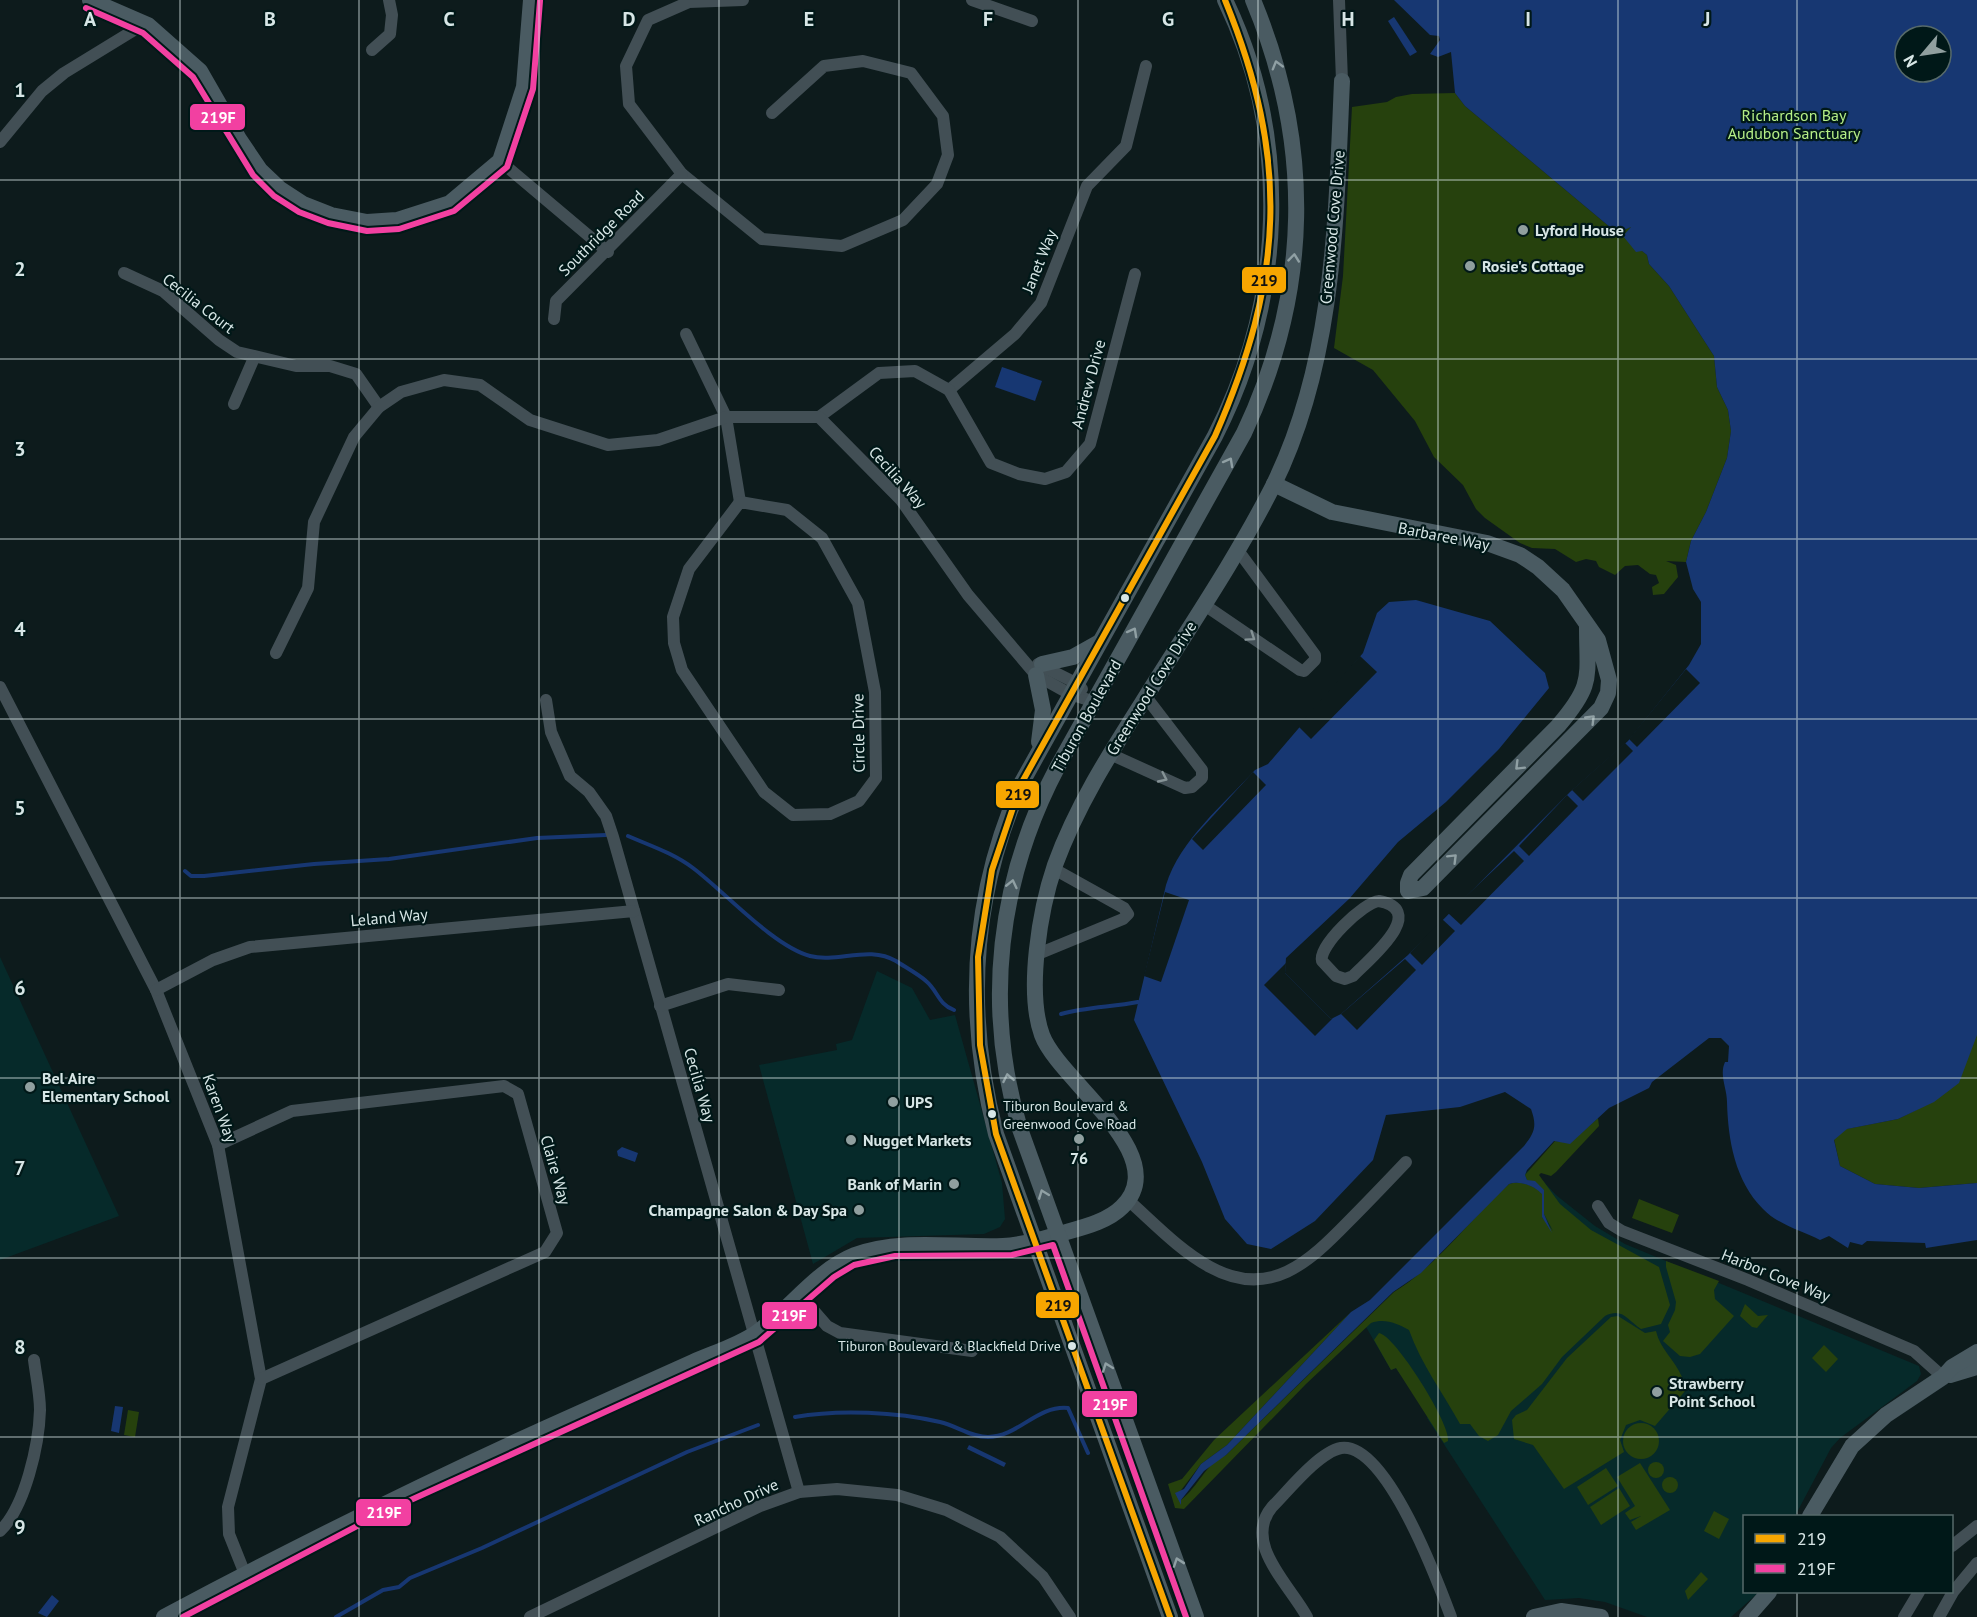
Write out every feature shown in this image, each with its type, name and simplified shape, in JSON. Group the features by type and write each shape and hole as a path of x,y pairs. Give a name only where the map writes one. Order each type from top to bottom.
{"street":[{"path":"90,0 144,24 171,43 200,71 260,170 280,189 303,204 346,218 368,222 397,220 450,203 500,161 524,87 531,0"},
{"path":"372,50 390,34 392,15 389,0"},
{"path":"743,0 689,2 648,20 626,66 629,104 682,174 762,239 842,246 903,220 938,184 948,155 943,117 911,73 863,61 824,66 771,113"},
{"path":"972,0 1032,21"},
{"name":"Tiburon Boulevard","path":"1170,1617 990,1109 980,1057 975,1004 977,951 990,873 1014,799 1038,750 1226,413 1246,365 1264,297 1271,237 1270,159 1256,81 1225,0"},
{"name":"Tiburon Boulevard","path":"1196,1617 1026,1146 1011,1095 1001,1026 1001,957 1009,897 1028,831 1049,783 1244,433 1265,384 1287,308 1297,230 1294,152 1279,74 1253,0"},
{"path":"1339,0 1342,81"},
{"path":"0,142 42,91 64,73 144,24"},
{"name":"Janet Way","path":"949,390 1016,334 1041,303 1087,186 1126,146 1146,66"},
{"name":"Greenwood Cove Drive","path":"1128,1200 1135,1177 1129,1149 1112,1124 1051,1055 1044,1041 1037,1009 1038,954 1054,869 1080,807 1110,754 1237,549 1274,484 1294,437 1309,390 1326,307 1335,219 1342,81"},
{"path":"500,161 608,252"},
{"name":"Southridge Road","path":"554,319 556,301 608,252 682,174"},
{"name":"Cecilia Court","path":"124,273 163,291 219,340 237,352 254,358 296,366 330,366 356,374 380,407"},
{"name":"Andrew Drive","path":"949,390 991,463 1019,474 1046,480 1066,472 1090,444 1135,274"},
{"path":"687,334 726,417 740,502"},
{"path":"234,404 254,358"},
{"path":"276,653 308,588 314,522 354,437 380,407 401,392 444,380 480,385 530,420 608,445 658,440 726,417 819,417 879,373 915,371 949,390"},
{"name":"Cecilia Way","path":"819,417 901,500 968,595 1004,640 1035,668 1095,702"},
{"name":"Barbaree Way","path":"1274,484 1332,512 1487,543 1509,550 1529,561 1555,581 1570,599 1598,640 1608,674 1608,693 1604,704 1423,888 1408,891 1393,907"},
{"name":"Circle Drive","path":"740,502 787,510 822,538 858,603 875,692 876,778 859,801 830,814 793,815 764,792 682,670 674,644 673,617 689,569 740,502"},
{"path":"1203,604 1300,670 1304,671 1315,660 1315,655 1237,549"},
{"name":"Barbaree Way","path":"1408,891 1411,875 1558,726 1579,700 1589,672 1587,627"},
{"path":"1038,750 1043,710 1035,668 1073,657 1099,642"},
{"name":"Karen Way","path":"0,687 156,990 218,1145 261,1379 228,1507 229,1534 245,1574"},
{"path":"1110,754 1185,788 1192,787 1202,778 1202,770 1146,697"},
{"name":"Cecilia Way","path":"546,700 551,732 570,776 589,792 606,816 799,1492"},
{"path":"1038,954 1123,919 1128,914 1124,908 1054,869"},
{"path":"1379,901 1393,907 1399,921 1393,935 1353,976 1345,979 1336,976 1322,961 1324,947 1368,904 1379,901"},
{"name":"Leland Way","path":"156,990 213,960 250,947 633,910"},
{"path":"660,1006 728,984 779,990"},
{"name":"Claire Way","path":"218,1145 292,1111 504,1086 518,1094 557,1233 545,1252 261,1379"},
{"path":"168,1616 378,1505 755,1334 843,1260 877,1249 1002,1246 1035,1241 1110,1216 1128,1200 1164,1233 1212,1268 1243,1277 1266,1278 1288,1272 1310,1260 1407,1162"},
{"name":"Harbor Cove Way","path":"1598,1206 1609,1223 1622,1231 1748,1280 1914,1351 1943,1377"},
{"path":"800,1295 827,1326 840,1333 972,1351"},
{"path":"1811,1515 1852,1446 1886,1415 1943,1377 1952,1367 1977,1352"},
{"path":"0,1531 16,1513 30,1469 40,1410 34,1360"},
{"path":"1943,1377 1977,1367"},
{"path":"1307,1617 1264,1548 1261,1527 1264,1516 1325,1455 1348,1448 1356,1449 1368,1458 1396,1497 1426,1551 1451,1617"},
{"name":"Rancho Drive","path":"530,1617 760,1506 799,1492 837,1489 897,1495 946,1510 1000,1537 1043,1578 1070,1617"},
{"path":"1953,1545 1977,1526"},
{"path":"1953,1592 1977,1563"},
{"path":"1747,1617 1768,1593"},
{"path":"1904,1617 1918,1593"},
{"path":"1939,1617 1952,1593"},
{"path":"560,1604 565,1617"},
{"path":"1534,1617 1561,1611 1601,1617"}],"shaded area":[{"name":"Bel Aire Elementary School","path":"0,957 119,1216 0,1260"},
{"path":"877,971 912,988 930,1020 955,1015 1002,1183 1005,1219 1000,1227 984,1234 857,1238 813,1264 759,1065 837,1050 836,1044 852,1040"},
{"name":"Strawberry Point School","path":"1531,1168 1556,1195 1595,1226 1625,1244 1919,1366 1921,1374 1917,1381 1840,1438 1831,1448 1796,1515 1743,1515 1743,1593 1758,1593 1731,1617 1647,1617 1605,1602 1579,1598 1545,1600 1427,1418 1429,1416 1396,1368 1391,1370 1366,1327"}],"green space":[{"path":"1455,93 1465,106 1617,233 1632,226 1624,236 1647,255 1649,264 1669,286 1714,356 1717,387 1728,410 1731,431 1727,458 1706,512 1691,541 1686,562 1666,561 1676,565 1678,577 1664,594 1653,595 1652,587 1659,583 1656,575 1650,574 1638,565 1625,566 1615,575 1599,567 1596,561 1586,559 1576,562 1555,549 1532,548 1520,543 1485,518 1476,509 1463,485 1434,457 1415,421 1373,370 1334,348 1343,276 1352,107 1387,102 1396,97 1412,94"},
{"path":"1977,991 1977,1183 1919,1188 1875,1184 1840,1166 1834,1139 1846,1129 1898,1119 1918,1109"},
{"path":"1598,1118 1599,1126 1556,1172 1551,1176 1541,1173 1539,1175 1560,1204 1591,1230 1659,1267 1670,1305 1661,1324 1641,1329 1621,1314 1605,1316 1562,1357 1542,1384 1511,1411 1498,1435 1488,1441 1479,1436 1470,1424 1460,1424 1426,1367 1409,1330 1390,1322 1371,1323 1306,1384 1184,1509 1175,1508 1168,1484 1182,1479 1214,1440 1351,1312 1227,1445 1201,1464 1179,1493 1181,1500 1213,1464 1226,1455 1394,1292 1425,1269 1509,1184 1527,1184 1543,1194 1542,1217 1553,1231 1544,1214 1544,1190 1527,1180 1525,1175 1555,1141 1570,1143"},
{"path":"1639,1199 1679,1215 1672,1233 1632,1218"},
{"path":"1666,1261 1719,1281 1714,1290 1715,1299 1734,1316 1700,1354 1690,1357 1680,1356 1663,1341 1670,1332 1668,1325 1676,1302"},
{"path":"1745,1304 1758,1316 1768,1315 1757,1328 1752,1327 1740,1316"},
{"path":"1618,1316 1645,1333 1656,1331 1682,1377 1679,1382 1686,1390 1655,1426 1640,1420 1626,1425 1620,1440 1624,1452 1564,1489 1533,1445 1514,1439 1512,1420 1516,1415 1527,1410 1567,1358 1611,1317"},
{"path":"1379,1333 1397,1349 1421,1382 1441,1418 1448,1441 1444,1443 1396,1368 1391,1370 1374,1340"},
{"path":"1824,1345 1838,1359 1826,1372 1812,1358"},
{"path":"128,1410 139,1412 135,1437 124,1435"},
{"path":"1641,1423 1654,1428 1659,1441 1654,1454 1641,1459 1628,1454 1623,1441 1628,1428"},
{"path":"1653,1462 1659,1462 1664,1470 1662,1476 1653,1478 1648,1473 1648,1467"},
{"path":"1640,1463 1670,1510 1636,1530 1631,1522 1641,1516 1630,1520 1625,1513 1635,1506 1617,1477"},
{"path":"1606,1468 1618,1486 1588,1505 1577,1487"},
{"path":"1667,1477 1673,1477 1678,1485 1676,1491 1667,1493 1662,1488 1662,1482"},
{"path":"1619,1488 1630,1506 1601,1525 1590,1507"},
{"path":"1714,1511 1729,1519 1719,1539 1704,1531"},
{"path":"1701,1572 1708,1579 1688,1600 1685,1591"}],"water":[{"path":"1394,0 1977,0 1977,1035 1959,1083 1934,1102 1898,1119 1847,1129 1834,1140 1840,1166 1875,1184 1919,1188 1977,1183 1977,1240 1926,1248 1925,1243 1867,1241 1862,1245 1850,1242 1848,1248 1829,1236 1820,1240 1782,1223 1769,1214 1753,1198 1746,1186 1731,1145 1723,1072 1725,1062 1728,1062 1729,1046 1721,1038 1709,1038 1652,1082 1649,1088 1609,1108 1570,1144 1554,1141 1527,1170 1525,1175 1527,1180 1535,1181 1544,1190 1544,1214 1552,1233 1542,1217 1542,1194 1527,1184 1509,1184 1421,1273 1393,1292 1226,1455 1204,1471 1181,1500 1181,1505 1175,1493 1184,1489 1201,1464 1227,1445 1351,1312 1370,1300 1524,1146 1533,1133 1534,1120 1531,1109 1505,1092 1460,1107 1386,1115 1373,1160 1315,1221 1271,1249 1247,1244 1225,1219 1202,1162 1134,1020 1166,885 1181,853 1204,823 1255,770 1268,764 1363,653 1377,613 1389,602 1416,600 1490,621 1545,673 1549,688 1499,749 1446,802 1398,842 1349,899 1286,958 1285,973 1331,1019 1341,1014 1408,955 1570,792 1628,741 1689,665 1701,644 1701,602 1693,589 1686,562 1691,541 1706,512 1727,458 1731,431 1728,410 1717,387 1714,356 1669,286 1649,264 1647,255 1642,251 1636,252 1623,236 1631,227 1617,233 1465,106 1455,93 1451,52 1438,57 1430,54 1440,40 1439,36 1430,35"},
{"path":"1394,17 1417,52 1410,56 1388,21"},
{"path":"1002,367 1042,381 1035,401 995,387"},
{"path":"622,1147 638,1153 635,1162 618,1156 617,1151"},
{"path":"115,1406 123,1407 119,1433 111,1431"},
{"path":"969,1445 1006,1463 1004,1467 967,1449"},
{"path":"52,1595 59,1601 47,1617 38,1613"}],"pier":[{"path":"1360,656 1377,672 1311,739 1298,726"},
{"path":"1686,669 1700,683 1637,747 1629,739"},
{"path":"1625,743 1633,751 1583,801 1572,790"},
{"path":"1253,772 1266,785 1203,850 1192,839"},
{"path":"1567,795 1578,806 1529,856 1519,846"},
{"path":"1514,851 1524,861 1461,925 1448,913"},
{"path":"1165,892 1189,900 1161,982 1144,976"},
{"path":"1442,919 1455,931 1422,965 1410,953"},
{"path":"1405,959 1416,970 1357,1030 1341,1014"},
{"path":"1286,963 1285,973 1331,1019 1333,1018 1315,1036 1264,985"}],"waterway":[{"path":"185,871 191,876 204,876 314,864 389,859 537,838 606,835"},
{"path":"628,836 678,858 706,878 765,930 796,950 821,958 864,954 886,956 923,978 941,1001 954,1010"},
{"path":"1061,1014 1138,1002"},
{"path":"795,1417 849,1412 887,1414 940,1422 988,1437 1009,1432 1047,1411 1068,1408 1088,1453"},
{"path":"336,1617 383,1590 399,1587 410,1578 482,1548 687,1452 758,1425"}],"transit line":[{"name":"219","path":"1170,1617 996,1134 980,1045 978,957 992,870 1021,784 1215,436 1238,379 1255,324 1266,271 1270,219 1269,166 1261,113 1246,58 1225,0"},
{"name":"219F","path":"86,8 143,33 193,77 253,175 274,196 299,212 328,223 367,231 399,229 454,211 507,167 533,89 540,1"},
{"name":"219F","path":"183,1617 382,1513 759,1342 834,1277 854,1265 895,1256 1012,1255 1053,1245 1186,1617"}],"place":[{"name":"Lyford House","path":"1523,230"},
{"name":"Rosie's Cottage","path":"1470,266"},
{"name":"Bel Aire Elementary School","path":"30,1087"},
{"name":"UPS","path":"893,1102"},
{"name":"Tiburon Boulevard & Greenwood Cove Road","path":"992,1114"},
{"name":"76","path":"1079,1139"},
{"name":"Nugget Markets","path":"851,1140"},
{"name":"Bank of Marin","path":"954,1184"},
{"name":"Champagne Salon & Day Spa","path":"859,1210"},
{"name":"Tiburon Boulevard & Blackfield Drive","path":"1072,1346"},
{"name":"Strawberry Point School","path":"1657,1392"}],"park label":[{"name":"Richardson Bay Audubon Sanctuary","path":"1794,124"}]}
